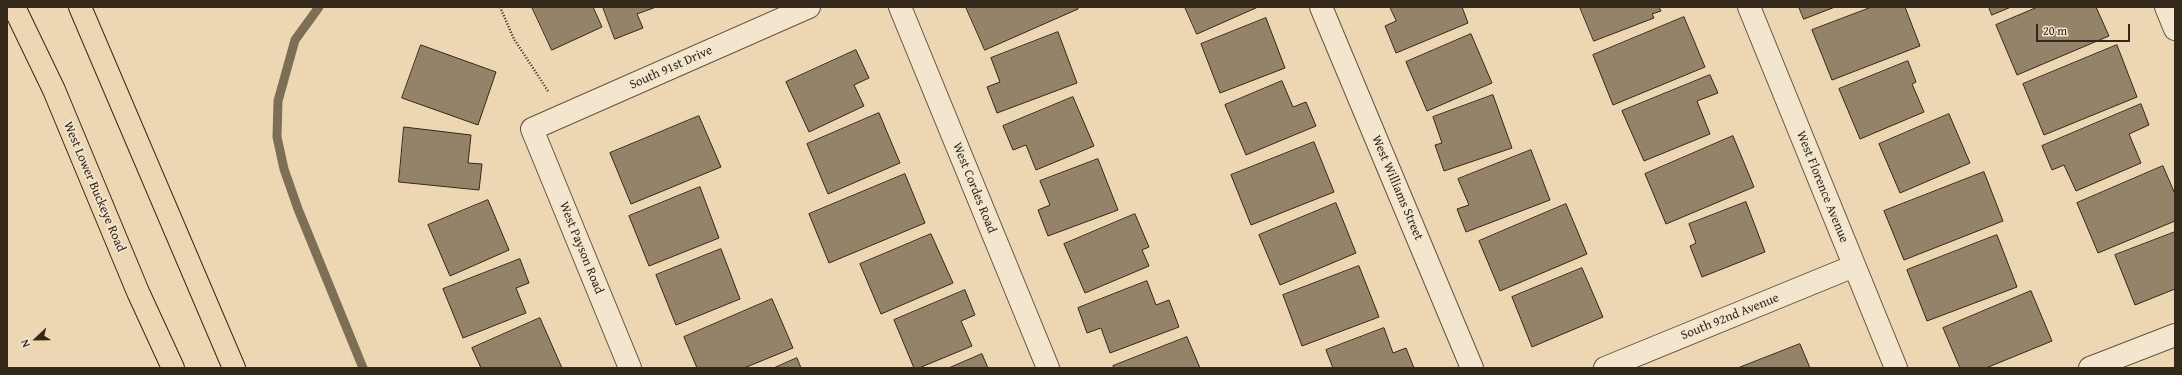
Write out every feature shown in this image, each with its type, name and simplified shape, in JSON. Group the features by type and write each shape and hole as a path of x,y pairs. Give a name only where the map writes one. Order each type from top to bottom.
{"main road":[{"name":"West Lower Buckeye Road","path":"14,7 54,90 138,292 172,368"},
{"path":"80,7 234,368"}],"street":[{"name":"South 91st Drive","path":"532,128 809,7"},
{"name":"West Cordes Road","path":"900,7 1048,368"},
{"name":"West Williams Street","path":"1321,7 1472,368"},
{"name":"West Florence Avenue","path":"1749,7 1896,368"},
{"path":"2166,7 2175,29"},
{"name":"West Payson Road","path":"532,128 630,368"},
{"name":"South 92nd Avenue","path":"1605,368 1854,266"},
{"path":"2104,366 2175,335"}],"path":[{"path":"500,7 514,39 547,87 559,117"}],"building":[{"path":"532,7 593,7 602,27 552,50"},
{"path":"603,7 656,7 637,14 643,28 615,39"},
{"path":"966,7 1078,7 1078,9 985,50"},
{"path":"1185,7 1258,7 1197,34"},
{"path":"1390,7 1462,7 1468,23 1396,53 1385,26 1396,21"},
{"path":"1580,7 1659,7 1661,11 1652,14 1654,18 1594,41"},
{"path":"1799,7 1835,7 1804,19"},
{"path":"1872,7 1905,7 1920,46 1832,80 1812,30"},
{"path":"1989,7 2011,7 1992,15"},
{"path":"2038,7 2096,7 2109,36 2017,75 1996,25"},
{"path":"1684,17 1705,67 1613,105 1593,55"},
{"path":"1266,18 1285,68 1220,93 1201,44"},
{"path":"1058,32 1077,83 997,113 987,87 1000,82 991,58"},
{"path":"1471,34 1492,83 1427,111 1406,62"},
{"path":"421,45 496,72 478,125 402,98"},
{"path":"2117,45 2137,97 2044,135 2023,84"},
{"path":"856,50 869,78 854,85 864,106 809,132 786,82"},
{"path":"1908,61 1916,82 1912,84 1924,112 1860,139 1839,89"},
{"path":"1710,75 1718,93 1697,101 1710,134 1644,161 1622,111"},
{"path":"1282,81 1293,107 1306,102 1316,126 1246,155 1225,105"},
{"path":"1493,95 1512,148 1444,171 1435,145 1442,143 1433,117"},
{"path":"1073,97 1094,146 1036,170 1026,145 1013,150 1003,126"},
{"path":"2141,104 2149,125 2129,134 2141,163 2076,191 2064,165 2052,170 2042,146"},
{"path":"879,113 900,163 828,194 807,144"},
{"path":"1949,114 1970,163 1900,193 1879,144"},
{"path":"699,116 721,167 631,204 610,153"},
{"path":"404,127 471,135 468,163 482,164 479,190 399,182"},
{"path":"1733,136 1754,187 1666,224 1645,174"},
{"path":"1314,142 1334,192 1251,225 1231,175"},
{"path":"1531,150 1550,200 1466,232 1457,209 1469,205 1458,179"},
{"path":"1098,159 1118,210 1048,236 1038,210 1050,205 1040,181"},
{"path":"2163,166 2175,194 2175,221 2098,253 2077,203"},
{"path":"1984,172 2003,221 1904,260 1884,211"},
{"path":"905,174 925,223 829,263 809,214"},
{"path":"700,187 719,238 649,266 629,216"},
{"path":"488,200 509,250 450,276 428,225"},
{"path":"1746,202 1765,252 1702,277 1690,246 1696,243 1689,224"},
{"path":"1336,203 1356,253 1280,285 1259,235"},
{"path":"1566,204 1587,254 1500,291 1479,241"},
{"path":"1135,214 1149,247 1142,250 1149,266 1085,293 1064,244"},
{"path":"2175,232 2175,289 2135,305 2115,255"},
{"path":"931,234 953,283 881,314 860,264"},
{"path":"1997,235 2017,287 1927,321 1907,270"},
{"path":"721,249 740,299 676,325 656,275"},
{"path":"520,259 529,283 516,288 526,313 463,338 443,289"},
{"path":"1359,266 1379,317 1302,346 1283,295"},
{"path":"1582,268 1603,317 1532,347 1512,297"},
{"path":"1147,281 1156,305 1169,300 1179,327 1110,353 1101,328 1087,333 1078,308"},
{"path":"965,290 975,315 961,321 972,346 919,368 914,368 894,320"},
{"path":"2031,291 2052,341 1986,368 1960,368 1943,328"},
{"path":"772,299 793,348 744,368 697,368 684,337"},
{"path":"540,318 562,368 481,368 472,348"},
{"path":"1384,328 1393,353 1406,348 1414,368 1333,368 1326,350"},
{"path":"1187,337 1200,368 1114,368 1113,366"},
{"path":"1800,344 1810,368 1738,368"},
{"path":"982,354 988,368 949,368"},
{"path":"797,358 801,368 774,368"}],"waterway":[{"path":"319,7 295,40 278,101 277,137 284,169 298,209 363,368"}]}
